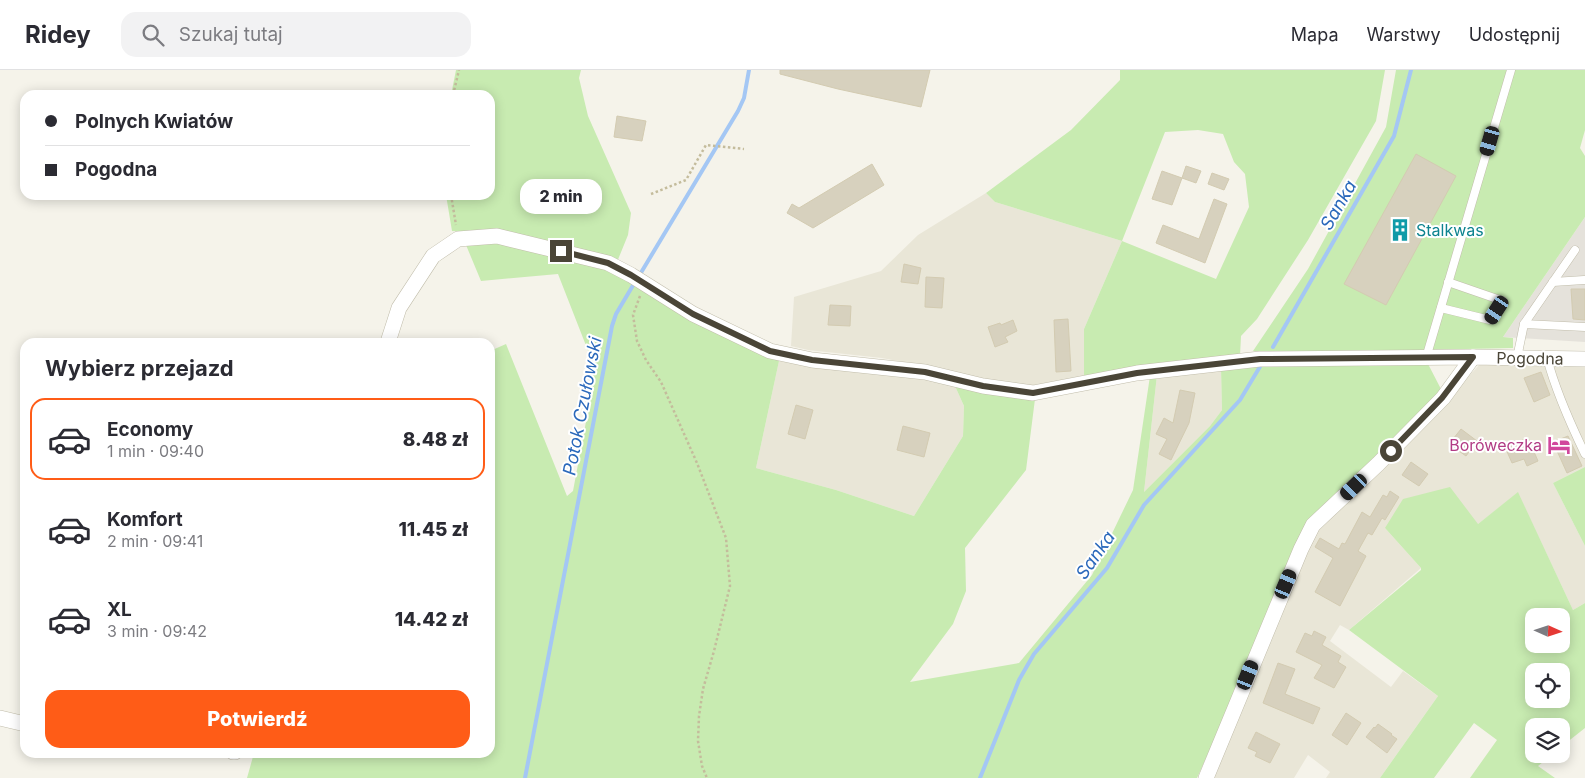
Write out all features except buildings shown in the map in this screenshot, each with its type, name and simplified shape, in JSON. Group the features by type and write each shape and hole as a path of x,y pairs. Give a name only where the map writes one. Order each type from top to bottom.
{"street":[{"name":"Pogodna","path":"458,239 497,236 608,263 631,275 693,314 770,351 812,360 925,372 983,386 1033,393 1137,373 1260,359 1473,357 1585,359"},
{"path":"389,338 399,308 432,256 458,239"},
{"path":"1206,778 1301,549 1313,525 1378,464 1442,398 1473,357"},
{"path":"0,718 20,723"}],"lane":[{"path":"1426,358 1510,70"},
{"path":"1517,358 1524,324 1575,250"},
{"path":"1553,282 1584,280"},
{"path":"1441,308 1490,320 1503,300 1448,282"},
{"path":"1524,324 1585,327"},
{"path":"1547,358 1552,378 1585,454"}],"path":[{"path":"454,90 459,70"},
{"path":"651,194 686,180 706,145 744,150"},
{"path":"452,200 458,239"},
{"path":"645,284 633,314 637,340 646,360 661,382 726,538 730,586 703,689 699,716 698,742 702,766 707,778"}],"shaded area":[{"path":"986,193 995,202 1122,241 1084,329 1084,376 1029,386 998,384 943,370 882,358 808,350 791,346 794,297 881,271 918,235"},
{"path":"1585,217 1585,342 1503,337"},
{"path":"779,361 917,375 955,386 964,406 963,436 914,516 836,490 756,468"},
{"path":"1480,364 1585,364 1585,467 1553,483 1585,546 1585,603 1573,610 1518,493 1478,524 1385,528 1421,568 1349,630 1340,625 1330,641 1391,687 1403,671 1438,696 1380,778 1326,778 1330,772 1308,755 1294,778 1211,778 1318,528 1384,469"},
{"path":"1221,368 1222,410 1210,426 1144,492 1157,375"}],"green space":[{"path":"456,70 581,70 579,78 588,116 631,213 628,235 617,262 506,233 452,231 447,200 495,200 495,90 452,90"},
{"path":"1120,70 1385,70 1376,121 1308,240 1257,319 1241,336 1240,356 1084,376 1084,329 1122,241 995,202 986,193 1071,130 1120,80","holes":["1198,130 1223,134 1234,162 1245,174 1249,207 1216,279 1122,241 1165,132"]},
{"path":"1396,70 1585,70 1585,130 1580,148 1585,156 1585,217 1503,337 1513,338 1513,348 1279,353 1253,351 1308,269 1386,127"},
{"path":"497,239 601,267 779,361 756,468 836,490 914,516 963,436 964,406 955,386 970,387 1012,398 1035,399 1026,470 965,548 966,591 953,624 910,682 1019,663 1092,575 1133,490 1150,376 1157,375 1144,492 1210,426 1222,410 1221,368 1256,363 1427,362 1442,391 1331,503 1222,723 1197,778 247,778 253,758 495,758 495,349 506,344 567,496 573,491 591,395 594,366 558,274 481,281 466,245"},
{"path":"1585,467 1585,546 1553,483"},
{"path":"1450,487 1478,524 1518,492 1573,610 1585,603 1585,728 1570,740 1570,718 1525,718 1525,763 1542,763 1538,766 1555,778 1470,778 1497,740 1474,723 1434,778 1380,778 1438,696 1349,630 1421,570 1385,528 1403,499"}],"waterway":[{"name":"Potok Czułowski","path":"639,276 738,111 744,98 749,70"},
{"name":"Sanka","path":"1273,347 1394,136 1411,70"},
{"name":"Potok Czułowski","path":"525,778 612,326 616,314 635,282"},
{"name":"Sanka","path":"980,778 1019,680 1034,654 1107,568 1144,505 1240,400 1261,365"}],"place":[{"name":"Stalkwas","path":"1400,230"},
{"name":"Boróweczka","path":"1559,445"}],"route":[{"path":"561,251 608,263 631,275 693,314 770,351 812,360 925,372 983,386 1033,393 1137,373 1260,359 1473,357 1442,398 1391,451"}]}
